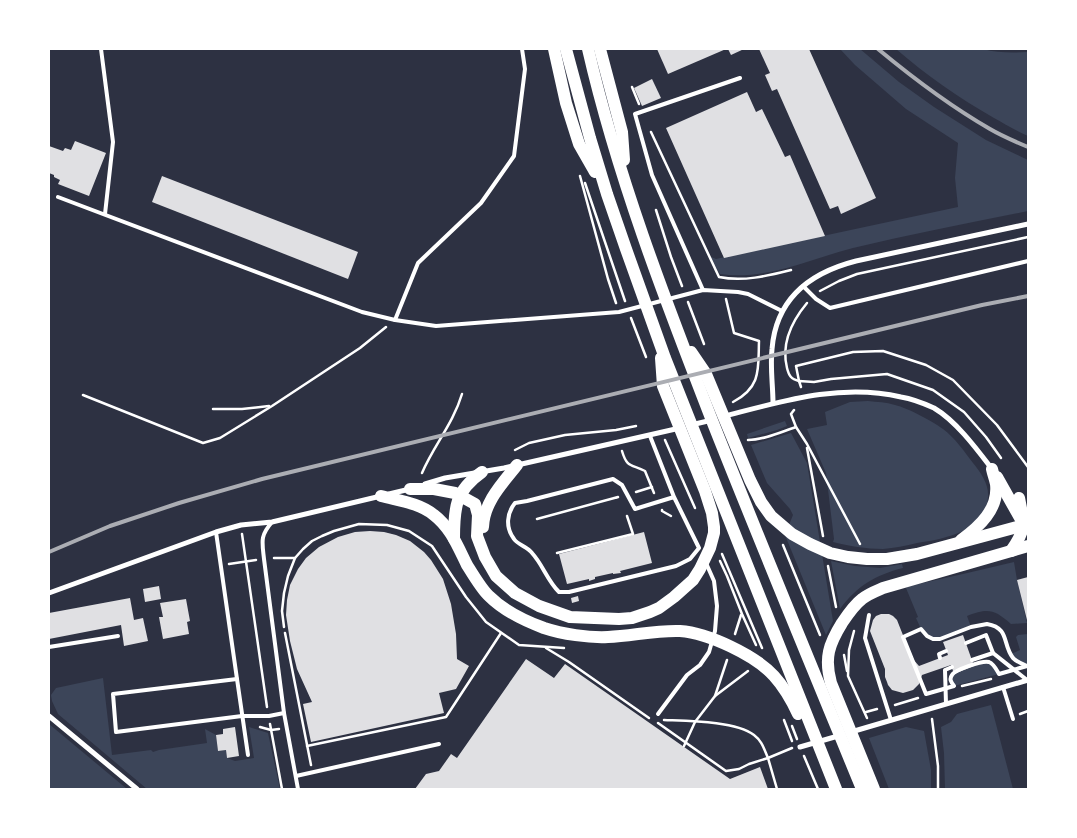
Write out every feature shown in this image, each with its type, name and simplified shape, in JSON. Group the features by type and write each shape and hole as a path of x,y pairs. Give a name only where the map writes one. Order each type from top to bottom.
{"main road":[{"path":"554,49 566,103 579,144 607,194"},
{"path":"566,49 607,194 659,341 836,789"},
{"path":"588,49 627,187 678,334 862,789"},
{"path":"600,49 622,132 627,187"},
{"path":"678,334 706,374 761,502 772,516 792,534 810,544 830,553 848,557 867,560 887,559 1027,526"},
{"path":"410,489 434,488 455,493 475,504 485,557 496,576 515,593 539,606 570,617 619,619 644,615 655,610 683,590 696,576 705,561 714,533 713,517 705,490 663,386 659,341"},
{"path":"480,536 491,500 517,465"},
{"path":"955,544 980,524 992,508 996,487 992,469"},
{"path":"992,469 1024,502 1027,526 1011,551"},
{"path":"992,469 1027,526"},
{"path":"454,539 454,517 460,495 470,480 482,472"},
{"path":"381,496 417,505 426,509 442,522 488,596 512,614 545,628 581,636 607,637 681,632 718,641 737,649 774,676 793,702 829,789"},
{"path":"874,789 828,673 827,664 830,646 846,617 868,595 883,588 1028,546"}],"street":[{"path":"773,404 772,348 774,331 782,311 803,286 822,273 842,264 1028,224"},
{"path":"49,593 240,525 272,522 410,489 445,478 517,465 650,436 803,396 842,392 866,392 894,395 919,402 935,409 959,429 980,452 992,469"},
{"path":"800,747 1027,680"},
{"path":"49,716 137,789"}],"lane":[{"path":"102,49 113,142 105,214"},
{"path":"395,320 418,263 481,203 514,156 524,69 522,49"},
{"path":"703,290 652,174 635,114 740,78"},
{"path":"58,197 362,312 395,320 436,326 619,312 703,290 748,294 782,311"},
{"path":"803,286 816,299 830,308 1028,261"},
{"path":"650,436 674,497 714,581 717,606 715,631 709,652 700,665 687,675 658,714"},
{"path":"674,497 635,509 622,485 613,479 515,502 508,522 509,530 514,540 532,552 551,584 559,592 570,592 676,566 690,559 699,548"},
{"path":"272,522 262,539 284,713 298,789"},
{"path":"216,532 248,755"},
{"path":"869,615 865,638 891,720"},
{"path":"978,625 992,625 1003,633 1013,658 1027,666 999,674 990,662 980,662 954,672 951,676 951,682 954,686 946,688 926,694 903,636 920,630 933,639 940,639 978,625"},
{"path":"49,647 118,636"},
{"path":"966,643 986,636 993,652 1027,680"},
{"path":"940,658 939,654 946,651"},
{"path":"972,660 993,652"},
{"path":"946,704 944,669 952,667"},
{"path":"237,679 113,694 116,732 284,713"},
{"path":"1003,687 1013,720"},
{"path":"296,776 439,744"}],"path":[{"path":"632,87 642,113 719,277 732,280 756,278 791,270"},
{"path":"577,168 619,312"},
{"path":"83,395 204,443 220,438 270,406 360,348 395,320"},
{"path":"863,550 807,444 796,427 791,414 803,396 796,366 853,352 883,350 926,365 953,380 997,425 1028,467"},
{"path":"799,382 887,374 933,390 964,412 1003,461"},
{"path":"421,477 429,457 458,408 462,394"},
{"path":"213,409 242,409 270,406"},
{"path":"662,432 695,509"},
{"path":"529,442 565,434"},
{"path":"537,519 620,496"},
{"path":"557,553 633,534 626,512"},
{"path":"240,525 268,716 282,789"},
{"path":"719,559 759,652"},
{"path":"854,631 849,650 848,676 871,726"},
{"path":"307,746 446,717 501,633"},
{"path":"544,647 569,662"},
{"path":"684,746 695,722 716,696 755,665"},
{"path":"930,709 938,766 938,789"},
{"path":"739,769 794,747 782,712"},
{"path":"242,719 271,730 287,728"},
{"path":"660,720 729,726 740,728 753,734 762,742 777,789"}],"shaded area":[{"path":"840,49 860,49 899,82 934,107 986,140 1028,160 1028,211 853,248 771,272 737,275 720,274 709,256 716,259 958,207 955,178 958,143 906,109 855,65"},
{"path":"896,49 983,49 1005,52 1028,52 1028,136 994,118 956,94"},
{"path":"868,401 892,404 913,412 943,429 959,445 982,475 988,492 985,509 972,526 962,532 939,539 887,549 864,548 833,542 826,473 807,429 827,425 825,412 850,402"},
{"path":"785,421 787,426 748,438 747,434"},
{"path":"791,433 807,463 833,621 826,635 785,535 793,515 767,483 751,445"},
{"path":"831,561 855,566 880,568 902,564 903,568 867,582 840,609"},
{"path":"1014,562 1027,623 1011,624 1000,615 986,611 967,616 971,627 940,639 933,639 921,629 906,588"},
{"path":"1028,634 1028,666 1018,662 1011,654 1020,650 1016,637"},
{"path":"979,662 990,662 999,674 954,686 951,679 954,672"},
{"path":"103,678 112,755 151,750 153,752 207,743 205,729 216,735 218,751 226,750 227,758 235,761 254,758 249,727 268,733 280,789 147,789 58,714 52,701 51,695 56,688"},
{"path":"991,705 1013,789 945,789 941,727 951,722 957,714"},
{"path":"49,724 127,789 49,789"},
{"path":"906,727 924,731 931,770 931,789 889,789 869,738"}],"building":[{"path":"657,49 726,49 668,74"},
{"path":"728,49 744,49 731,55"},
{"path":"759,49 809,49 876,198 841,214 838,206 830,209 777,89 772,91 765,75 770,73"},
{"path":"652,79 661,98 642,106 634,88"},
{"path":"747,92 756,112 762,109 785,157 790,155 825,236 724,258 666,128"},
{"path":"75,141 106,153 89,196 58,184 60,180 49,173 49,146 63,151 65,148 71,150"},
{"path":"162,176 358,252 348,279 152,202"},
{"path":"370,531 396,535 410,541 431,560 443,579 451,604 456,634 457,659 469,666 456,689 439,693 444,713 311,742 303,704 312,702 297,669 286,615 290,585 306,558 319,547 338,537 355,532"},
{"path":"644,532 652,563 620,571 621,573 595,577 595,579 589,581 589,579 567,584 559,554"},
{"path":"1028,577 1028,624 1017,580"},
{"path":"159,586 161,599 145,602 143,589"},
{"path":"578,596 579,601 572,603 571,598"},
{"path":"130,598 134,620 143,618 148,641 124,646 121,625 49,639 49,613"},
{"path":"186,599 190,621 187,622 189,634 163,639 159,617 163,617 160,603"},
{"path":"881,614 889,614 897,620 912,658 919,666 948,655 943,642 963,635 974,666 954,674 951,665 922,675 919,684 913,690 903,693 892,690 885,677 885,669 870,631 873,620"},
{"path":"526,659 554,678 565,664 730,779 760,767 768,789 415,789 426,774 439,771 451,754 457,758"},
{"path":"235,727 239,756 227,758 226,750 218,751 216,735 223,734 223,729"}],"railway":[{"path":"878,49 918,81 961,111 995,132 1028,147"},
{"path":"49,552 110,526 179,503 262,479 982,305 1028,296"}]}
